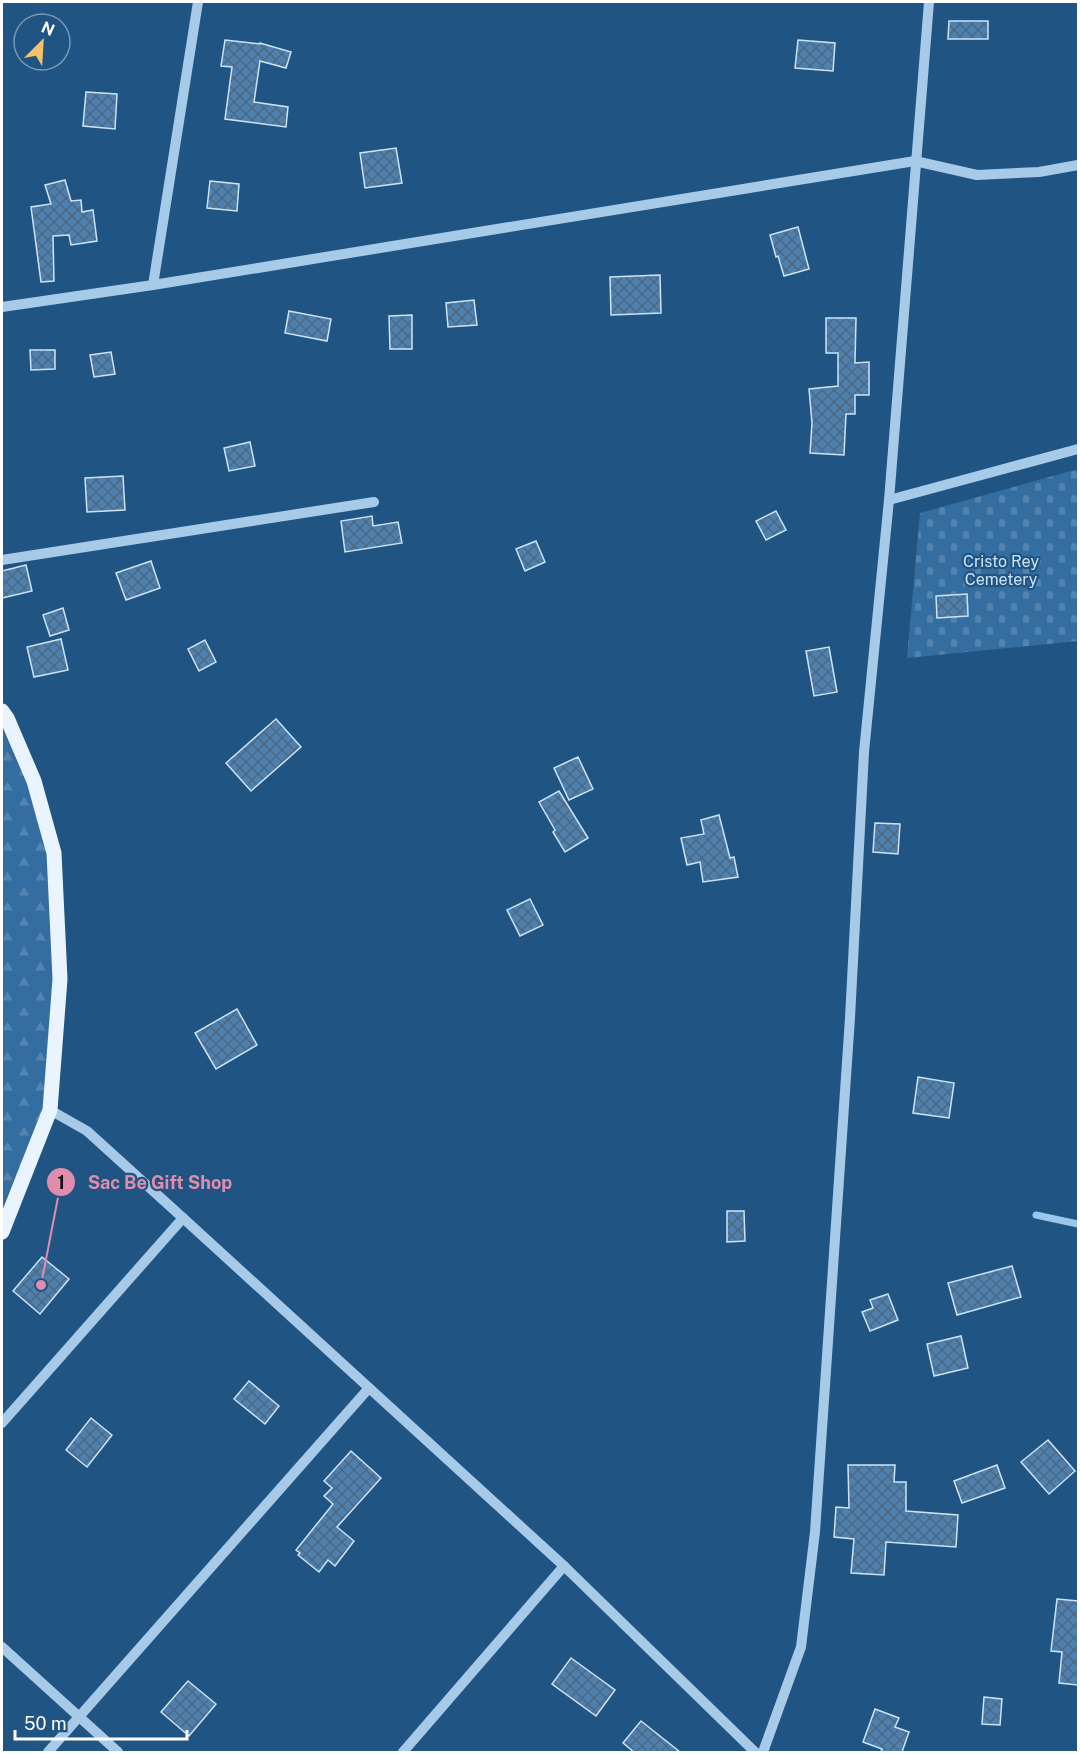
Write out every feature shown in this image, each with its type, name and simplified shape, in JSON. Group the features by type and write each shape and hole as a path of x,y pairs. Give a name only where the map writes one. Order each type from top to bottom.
{"main road":[{"path":"2,711 34,781 54,853 60,979 50,1110 2,1232"}],"street":[{"path":"153,285 198,2"},
{"path":"763,1752 801,1647 815,1532 850,1018 864,752 889,500 929,2"},
{"path":"2,307 153,285 915,160 977,175 1039,172 1078,165"},
{"path":"889,500 1078,449"},
{"path":"2,560 374,502"},
{"path":"50,1110 87,1131 183,1218 564,1566 755,1752"},
{"path":"2,1423 183,1218"},
{"path":"48,1752 369,1388"},
{"path":"403,1752 564,1566"},
{"path":"2,1647 118,1752"}],"green space":[{"name":"Cristo Rey Cemetery","path":"1078,469 1078,641 907,658 920,513"},
{"path":"2,711 54,853 60,979 50,1110 2,1232"}],"building":[{"path":"949,21 988,21 988,39 948,39"},
{"path":"225,40 260,43 291,52 286,68 260,61 254,102 288,107 286,127 225,119 232,67 221,66"},
{"path":"798,40 835,43 833,71 795,68"},
{"path":"86,92 117,94 115,129 83,126"},
{"path":"396,148 402,183 365,188 360,153"},
{"path":"65,180 71,201 81,200 82,212 93,210 97,241 71,245 69,235 53,236 54,281 41,282 31,207 51,204 45,185"},
{"path":"210,181 239,184 237,211 207,208"},
{"path":"798,227 809,269 784,276 770,235"},
{"path":"660,275 661,313 611,315 610,277"},
{"path":"474,300 477,325 448,327 446,303"},
{"path":"289,311 331,319 327,341 285,333"},
{"path":"412,315 412,349 390,349 389,316"},
{"path":"826,318 856,318 855,363 869,362 869,395 855,395 855,414 846,414 844,455 810,453 812,423 809,389 838,386 838,353 826,353"},
{"path":"30,350 55,350 55,369 31,370"},
{"path":"111,352 115,374 94,377 90,355"},
{"path":"250,442 255,466 229,471 224,448"},
{"path":"123,476 125,510 87,512 85,478"},
{"path":"776,511 786,530 766,540 756,521"},
{"path":"372,516 373,526 398,522 402,543 345,552 341,521"},
{"path":"536,541 545,562 525,571 516,549"},
{"path":"151,561 160,588 126,600 116,573"},
{"path":"26,565 32,591 2,598 2,571"},
{"path":"967,594 968,616 937,618 936,596"},
{"path":"63,608 69,630 50,636 43,615"},
{"path":"61,639 68,670 34,677 27,647"},
{"path":"205,640 216,662 199,671 188,649"},
{"path":"829,647 837,692 814,696 806,651"},
{"path":"276,719 301,747 251,791 226,763"},
{"path":"578,757 593,789 569,800 554,768"},
{"path":"559,791 588,838 565,852 539,802"},
{"path":"719,815 730,858 734,857 738,877 703,882 700,862 687,865 681,838 704,834 701,820"},
{"path":"875,823 900,824 898,854 873,852"},
{"path":"530,899 543,925 520,936 507,910"},
{"path":"237,1009 257,1045 216,1069 195,1033"},
{"path":"918,1077 954,1083 949,1118 913,1113"},
{"path":"727,1211 744,1211 745,1241 727,1242"},
{"path":"42,1257 69,1279 40,1314 13,1291"},
{"path":"1012,1266 1021,1297 957,1315 948,1283"},
{"path":"888,1294 898,1320 870,1331 862,1312 873,1308 870,1300"},
{"path":"961,1336 968,1368 934,1376 927,1344"},
{"path":"249,1381 279,1406 265,1424 234,1399"},
{"path":"91,1418 112,1435 87,1467 66,1450"},
{"path":"1048,1440 1075,1471 1049,1494 1021,1462"},
{"path":"351,1451 381,1478 337,1527 354,1541 335,1566 328,1560 319,1572 298,1555 300,1553 296,1550 333,1504 324,1496 332,1488 324,1481"},
{"path":"848,1465 895,1465 894,1482 906,1482 906,1511 958,1515 956,1547 886,1542 884,1575 851,1573 854,1539 834,1537 836,1507 849,1508"},
{"path":"997,1465 1005,1488 962,1503 954,1481"},
{"path":"1057,1599 1078,1601 1078,1685 1059,1683 1062,1652 1051,1651"},
{"path":"571,1658 615,1690 596,1716 552,1684"},
{"path":"188,1681 216,1704 189,1736 161,1712"},
{"path":"984,1697 1002,1699 1000,1725 982,1724"},
{"path":"875,1709 899,1718 895,1727 909,1732 902,1752 881,1752 882,1749 863,1742"},
{"path":"641,1721 680,1752 634,1752 623,1743"}],"waterway":[{"path":"1036,1215 1078,1224"}],"place":[{"name":"Sac Be Gift Shop","path":"41,1285"}]}
